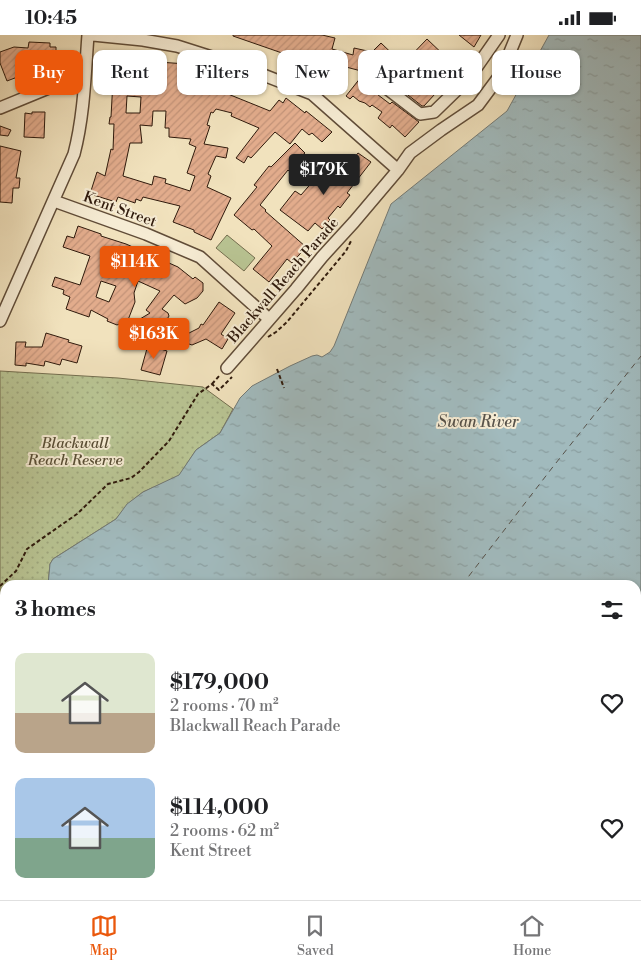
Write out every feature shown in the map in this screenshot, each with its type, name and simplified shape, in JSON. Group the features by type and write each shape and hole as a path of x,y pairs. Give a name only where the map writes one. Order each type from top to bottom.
{"street":[{"path":"0,321 74,154 78,138 88,35"},
{"path":"93,35 142,40 177,47 243,67 312,93 398,170"},
{"path":"482,59 499,35"},
{"name":"Blackwall Reach Parade","path":"226,368 354,222 410,153 478,105 501,73 517,35"},
{"path":"0,108 73,78 85,78"},
{"path":"395,95 420,114 434,112 452,95"},
{"name":"Kent Street","path":"54,201 146,234 200,257 270,319"}],"path":[{"path":"212,384 226,368"},
{"path":"277,369 284,388"}],"green space":[{"path":"227,235 255,258 244,271 216,248"},
{"name":"Blackwall Reach Reserve","path":"0,371 118,378 203,387 233,409 220,433 196,450 179,476 143,492 128,504 116,519 53,559 50,564 48,580 0,580"}],"water":[{"name":"Swan River","path":"549,35 641,35 641,580 48,580 50,564 53,559 116,519 127,504 143,492 179,475 196,450 220,433 240,398 252,386 312,356 322,357 330,352 391,204 507,111 516,95 580,95 580,50 541,50"}],"building":[{"path":"322,35 335,38 332,49 336,50 277,51 233,36"},
{"path":"459,35 481,35 474,47"},
{"path":"427,39 439,50 416,50"},
{"path":"29,42 50,43 50,47 56,47 56,50 15,50 15,78 7,81 0,63 0,52 14,47 28,48"},
{"path":"381,43 388,50 374,50"},
{"path":"354,48 363,50 358,50 358,70 348,68 348,54 353,55"},
{"path":"167,63 177,63 177,95 230,95 270,111 279,100 283,103 286,98 332,132 322,142 312,133 309,135 302,129 290,144 275,132 251,158 248,156 244,163 236,158 259,128 231,116 232,113 216,109 213,113 211,112 207,125 210,126 204,144 228,148 226,158 216,156 208,174 211,176 207,187 231,198 211,240 194,232 194,230 173,222 180,206 143,197 141,201 136,199 135,203 118,197 116,202 90,194 97,172 105,176 111,149 113,150 114,124 109,124 112,95 167,95","holes":["127,96 141,97 140,113 126,113","153,111 166,111 165,128 169,128 169,137 191,139 189,144 196,147 187,173 195,176 190,191 165,183 166,179 154,176 152,185 123,176 130,143 142,143 140,125 152,126"]},
{"path":"358,81 358,95 378,95 390,104 392,102 419,122 405,137 392,125 390,128 378,118 382,112 353,96 350,99 346,96"},
{"path":"408,95 434,95 422,106"},
{"path":"32,112 45,112 44,138 24,137 25,113 32,114"},
{"path":"0,126 11,130 8,136 0,135"},
{"path":"295,143 305,153 300,157 306,163 300,169 297,166 290,172 288,170 260,205 306,247 292,263 287,259 269,282 253,269 272,246 254,229 252,230 234,215 257,187 254,185 269,166 271,167"},
{"path":"0,146 21,151 16,178 20,178 19,188 13,188 12,203 0,202"},
{"path":"358,153 371,162 347,193 350,195 340,208 338,206 328,218 330,220 322,229 315,223 308,231 280,210 295,191 301,195 321,172 335,183"},
{"path":"78,226 101,234 101,236 126,244 178,267 193,279 195,277 203,283 203,291 197,298 185,304 174,295 162,309 169,316 164,325 189,333 199,328 201,324 203,325 219,302 235,313 221,334 228,339 222,349 206,339 192,345 168,337 170,334 153,327 142,332 138,322 150,313 146,310 160,291 138,281 134,293 135,302 128,320 117,325 107,321 108,319 91,310 89,317 66,309 70,297 63,294 64,290 52,286 55,277 80,285 90,256 63,247 67,236 74,238","holes":["101,281 116,286 109,302 96,297"]},
{"path":"46,333 82,346 77,363 62,359 60,365 45,361 44,366 26,363 26,366 15,365 16,342 26,342 25,347 42,347"},
{"path":"148,345 167,351 160,375 141,370"}],"ferry route":[{"path":"466,580 641,356"}]}
